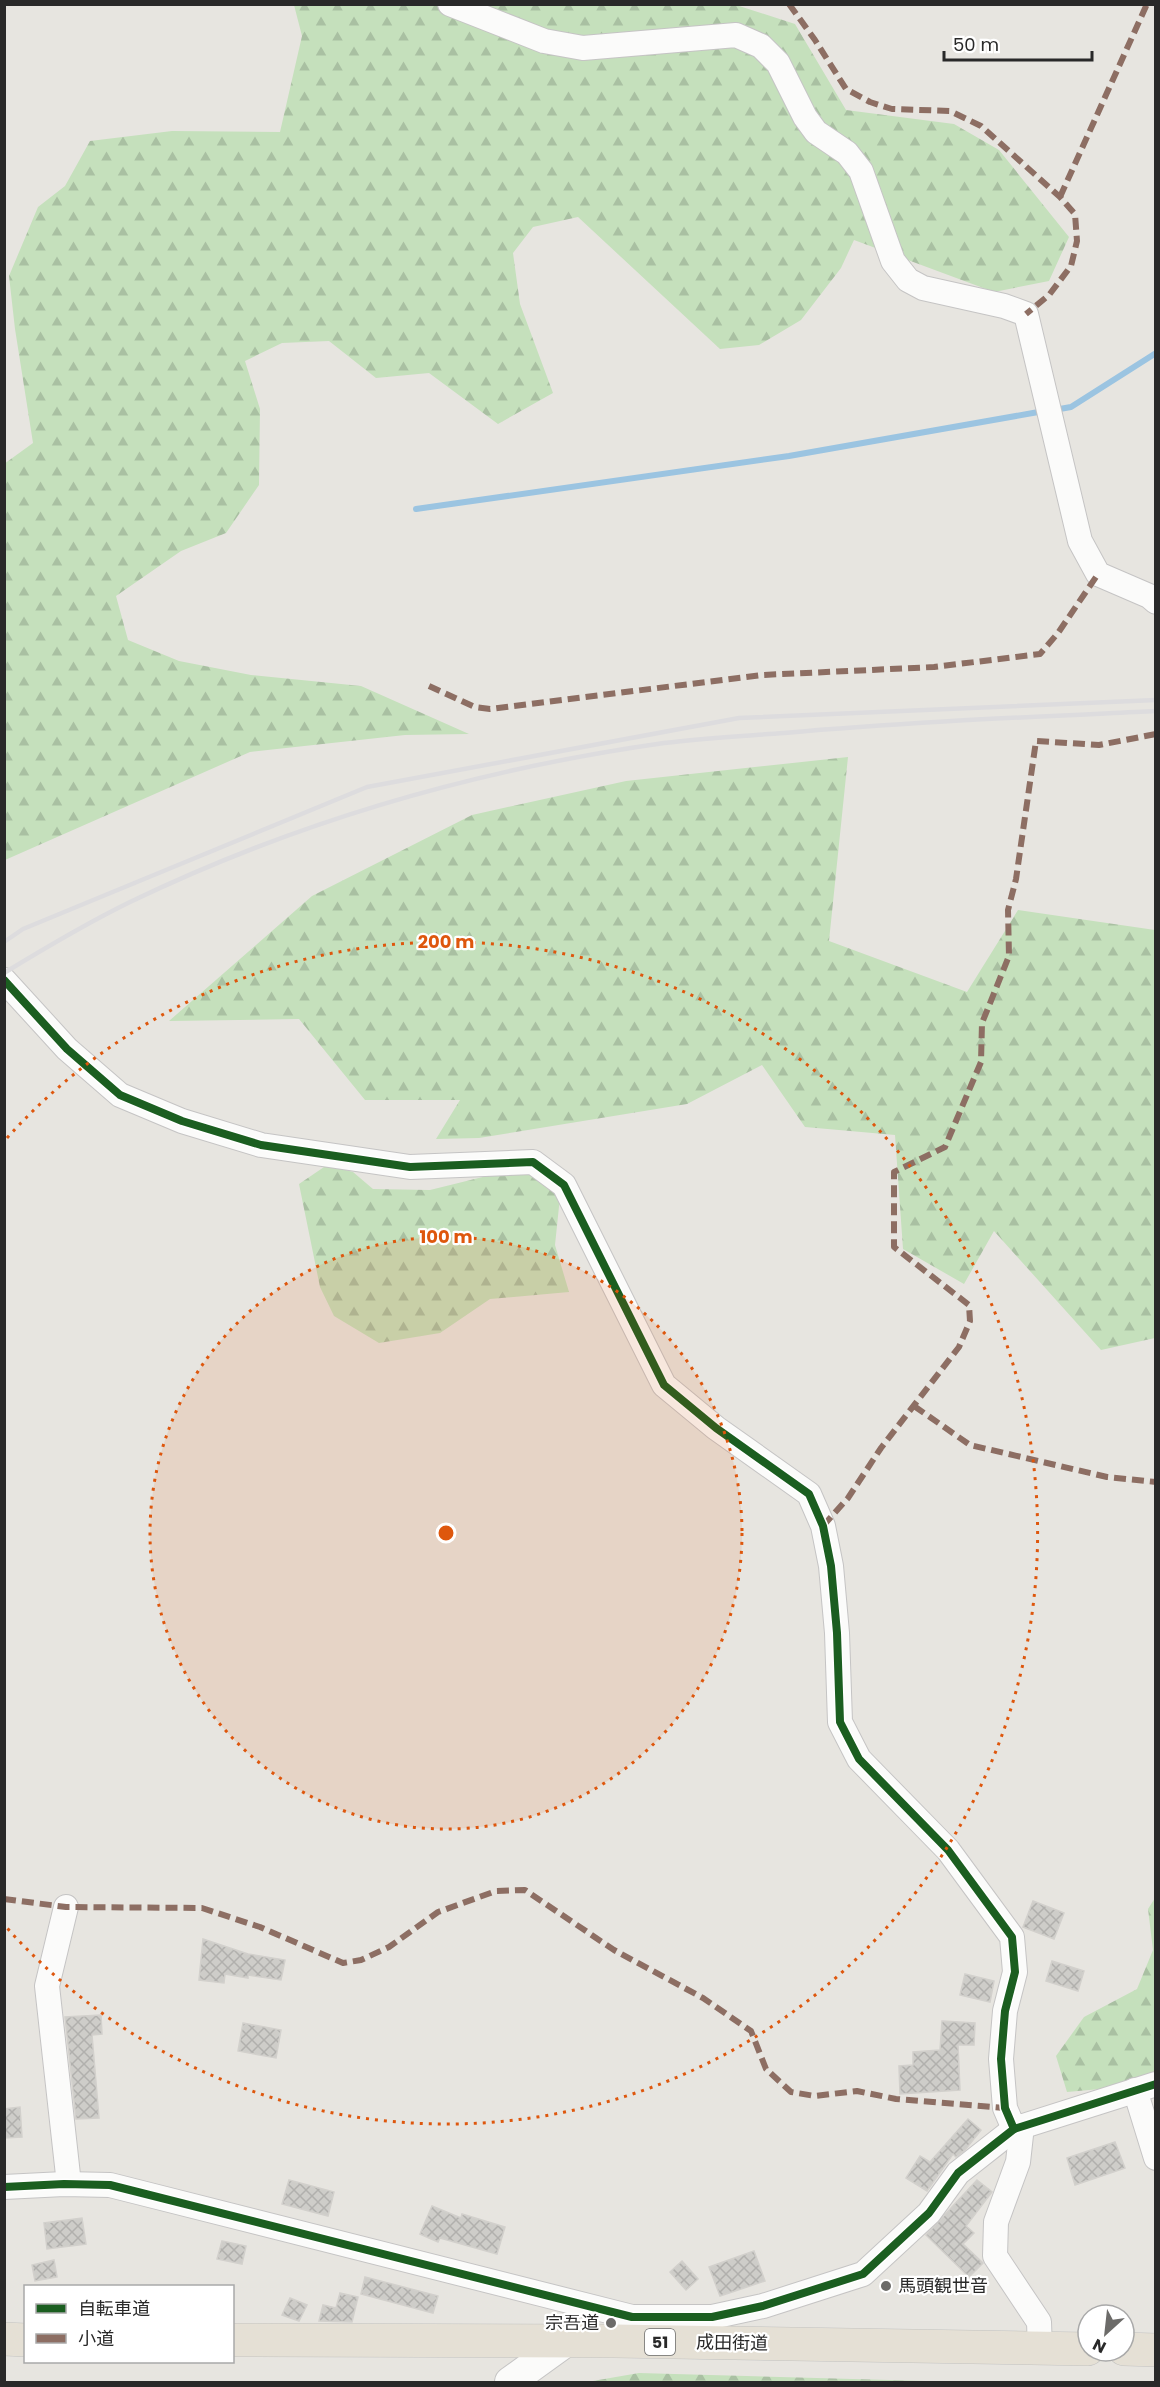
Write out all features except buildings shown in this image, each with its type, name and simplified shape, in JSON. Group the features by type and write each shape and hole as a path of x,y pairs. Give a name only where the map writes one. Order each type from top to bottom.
{"highway":[{"name":"成田街道","path":"234,2340 568,2340 623,2329 1040,2350 1076,2349"},
{"path":"4,2340 24,2340"},
{"path":"1136,2349 1155,2350"}],"street":[{"path":"450,4 544,41 583,48 736,35 760,46 778,63 805,117 816,132 847,153 861,171 893,261 908,280 923,288 1004,306 1026,314 1083,548 1098,574 1117,580 1149,596 1155,602"},
{"path":"4,981 68,1049 120,1095 193,1125 261,1145 410,1167 533,1162 564,1185 664,1385 717,1428 809,1494 823,1526 831,1566 837,1634 840,1722 859,1759 948,1850 1012,1937 1015,1972 1005,2011 1001,2059 1005,2109 1018,2128 1018,2162 996,2222 995,2256 1039,2322 1040,2350"},
{"path":"66,1907 47,1986 69,2184"},
{"path":"4,2187 110,2185 623,2329 712,2317 763,2306 863,2274 929,2213 958,2173 1018,2128 1145,2087 1155,2158"},
{"path":"510,2382 568,2340"}],"green space":[{"path":"294,5 736,5 795,24 846,110 954,124 999,150 1069,237 1049,281 994,292 854,240 841,268 801,320 759,345 720,349 578,217 533,227 513,253 520,304 553,393 498,424 429,373 376,378 329,341 282,343 245,361 260,409 259,485 226,533 181,551 116,596 128,640 179,661 251,675 361,686 469,734 405,735 250,752 5,860 4,464 33,443 9,276 38,207 65,186 90,141 172,131 280,132 302,36"},
{"path":"848,757 829,941 967,992 1018,910 1155,930 1155,1338 1101,1350 994,1231 964,1284 903,1249 895,1135 805,1127 762,1065 687,1104 479,1138 436,1139 460,1100 365,1100 299,1019 169,1021 312,896 472,815 626,781"},
{"path":"327,1165 353,1172 373,1189 430,1190 523,1167 560,1197 555,1245 569,1292 490,1299 440,1333 379,1343 334,1316 320,1287 299,1184"},
{"path":"1155,1898 1155,2084 1067,2092 1056,2056 1084,2017 1137,1989 1153,1950 1148,1909"},
{"path":"639,2373 962,2382 587,2382"}],"waterway":[{"path":"1054,410 1071,407 1156,353"},
{"path":"416,509 789,456 1044,411"}],"railway":[{"path":"4,942 23,929 367,787 739,718 1156,700"},
{"path":"4,973 130,902 258,847 391,802 527,767 595,754 694,740 923,723 1156,711"}],"marked path":[{"path":"789,4 846,89 870,102 892,109 950,111 981,126 1060,197 1075,214 1077,241 1071,266 1049,295 1026,314"},
{"path":"1060,197 1147,4"},
{"path":"429,686 475,707 490,709 762,675 934,667 1040,654 1058,633 1098,574"},
{"path":"823,1526 848,1498 881,1448 959,1347 970,1321 969,1305 894,1247 894,1172 945,1147 981,1062 982,1023 1009,956 1008,910 1016,879 1036,741 1099,745 1156,734"},
{"path":"914,1406 970,1445 1107,1477 1156,1482"},
{"path":"4,1899 66,1907 202,1908 260,1927 343,1963 361,1960 389,1947 438,1912 496,1891 525,1890 614,1950 703,1998 751,2031 766,2069 791,2092 815,2096 857,2091 896,2099 1005,2108"}],"cycle path":[{"path":"4,980 67,1049 120,1095 182,1121 261,1145 410,1167 533,1162 564,1185 664,1385 716,1428 809,1494 823,1526 831,1566 837,1633 840,1722 859,1759 948,1850 1012,1937 1015,1972 1005,2011 1001,2059 1005,2108 1014,2129"},
{"path":"4,2187 64,2184 110,2185 632,2317 712,2317 763,2306 863,2274 929,2213 958,2173 1014,2129 1156,2084"}],"place":[{"name":"馬頭観世音","path":"886,2286"},
{"name":"宗吾道","path":"611,2323"}]}
